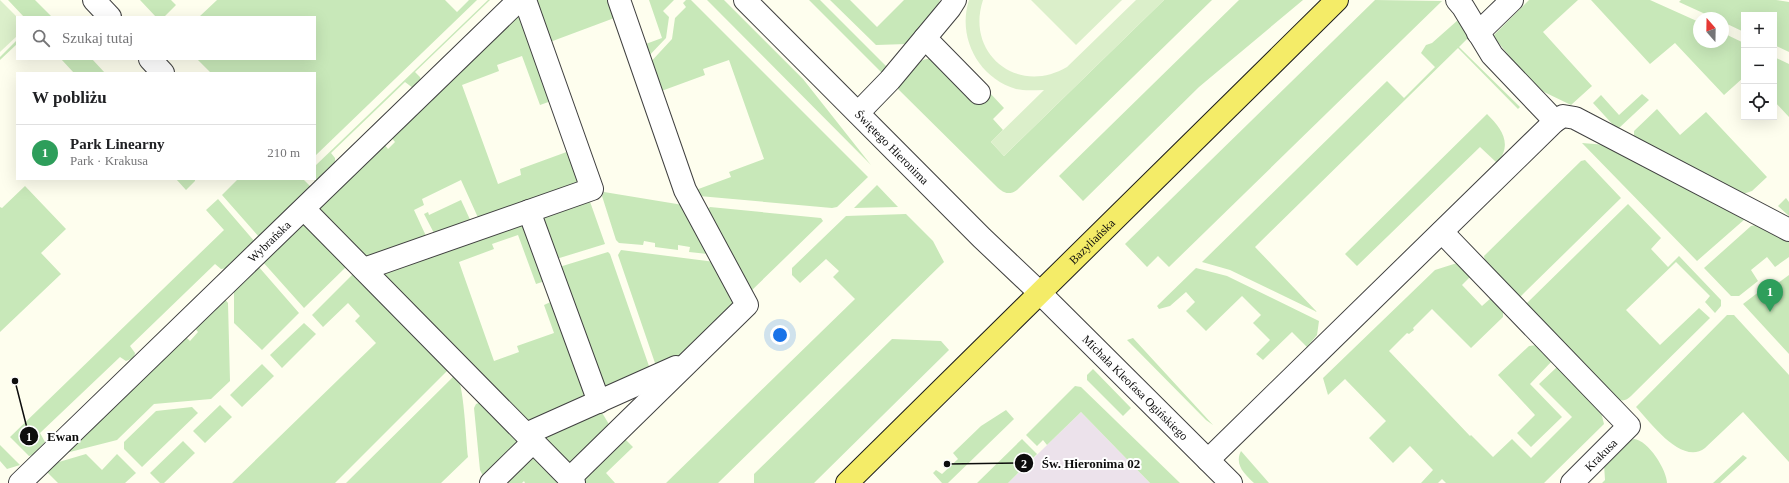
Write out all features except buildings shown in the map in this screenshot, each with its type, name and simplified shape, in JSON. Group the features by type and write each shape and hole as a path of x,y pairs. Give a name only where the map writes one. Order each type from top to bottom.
{"main road":[{"name":"Bazyliańska","path":"846,483 1337,0"}],"street":[{"path":"94,0 109,16"},
{"name":"Wybrańska","path":"20,483 519,0"},
{"path":"364,270 592,189 525,0"},
{"path":"304,209 571,481 747,305 685,190 619,0"},
{"name":"Świętego Hieronima","path":"745,0 982,238 1039,292"},
{"path":"858,113 885,86 950,8 954,0"},
{"path":"1457,0 1463,7 1496,60 1555,121"},
{"path":"1478,33 1512,0"},
{"path":"925,38 979,93"},
{"path":"151,60 162,72"},
{"path":"1208,460 1555,121 1563,116 1575,118 1789,230"},
{"path":"529,211 599,402"},
{"name":"Krakusa","path":"1442,232 1629,426 1572,483"},
{"name":"Michała Kleofasa Ogińskiego","path":"1039,292 1231,483"},
{"path":"491,483 530,438 599,402 690,361"}],"shaded area":[{"path":"1081,412 1150,483 1008,483"}],"green space":[{"path":"0,0 16,16 16,37 0,52"},
{"path":"8,0 35,0 51,16 23,16"},
{"path":"140,0 171,0 176,5 165,16 155,16"},
{"path":"217,0 445,0 457,12 469,0 477,0 316,155 316,72 210,72 198,60 316,60 316,16 200,16"},
{"path":"488,0 490,0 415,72 420,77 421,81 413,88 405,82 331,153 335,158 335,163 316,182 314,180 316,180 316,165"},
{"path":"535,0 611,0 617,17 550,42"},
{"path":"649,0 674,0 663,11 669,17 666,38 645,60 643,45 662,38"},
{"path":"686,0 691,0 868,177 837,207 832,208 699,196 693,191 731,177 729,172 764,159 729,60 703,69 705,75 656,93 647,66 672,39 675,18 686,7 683,3"},
{"path":"707,0 724,0 803,79 871,165"},
{"path":"809,0 820,0 887,67 882,73"},
{"path":"830,0 850,0 877,27 904,0 940,0 937,7 907,44 876,45"},
{"path":"969,0 983,0 979,20 982,37 989,53 1000,65 1014,73 1031,76 1049,75 1067,67 1136,0 1164,0 1004,156 991,142 1044,90 1016,89 1003,84 991,76 981,66 969,42 966,28 966,14"},
{"path":"1031,0 1122,0 1076,45"},
{"path":"1164,0 1212,0 1017,190 1010,193 999,189 896,87 916,64 926,59 932,59 989,92 1004,108 993,119 1003,130 991,142 1004,156"},
{"path":"1239,0 1303,0 1199,87 1083,201 1059,176"},
{"path":"1375,0 1442,1 1169,267 1158,256 1147,267 1125,244"},
{"path":"1529,0 1578,0 1543,32 1592,86 1571,105 1542,91 1527,78 1493,36"},
{"path":"1591,0 1650,0 1693,19 1693,48 1729,48 1729,36 1741,42 1741,80 1724,95 1675,43 1650,64"},
{"path":"1681,0 1776,0 1789,2 1789,52 1777,46 1777,12 1741,12 1741,31 1729,25 1729,12 1701,12 1679,2"},
{"path":"519,15 554,100 540,105 522,56 497,65 499,71 462,85 498,184 521,175 520,169 572,150 584,186 480,222 461,180 422,199 424,205 414,210 426,236 370,261 319,212 319,206 384,144 388,149 395,142 391,137"},
{"path":"1458,20 1471,35 1459,47 1520,107 1518,109 1458,48 1255,247 1317,312 1230,270 1202,262 1387,81 1404,98 1435,67 1421,53 1426,45 1432,43"},
{"path":"16,41 16,45 0,60 0,57"},
{"path":"1777,58 1789,64 1789,117 1777,104"},
{"path":"62,60 93,60 104,72 73,72"},
{"path":"1642,94 1649,100 1619,128 1615,127 1593,103 1601,95 1619,115"},
{"path":"1657,109 1680,135 1706,112 1767,177 1752,191 1743,194 1634,137 1634,131"},
{"path":"1487,114 1497,125 1504,137 1504,149 1502,156 1497,163 1480,147 1357,266 1345,254"},
{"path":"1582,143 1607,145 1745,219 1697,261"},
{"path":"1585,160 1621,198 1520,297 1485,261 1484,256 1581,161"},
{"path":"177,180 195,180 186,190"},
{"path":"237,180 304,180 311,187 259,237 222,195"},
{"path":"877,185 898,207 854,208"},
{"path":"25,186 66,229 41,253 61,274 0,332 0,207 2,208"},
{"path":"604,192 683,205 708,254 689,252 690,247 678,245 678,250 655,247 655,243 644,241 643,245 619,243 616,240 602,196"},
{"path":"588,196 605,244 553,260 540,214"},
{"path":"1786,198 1789,202 1789,216 1778,206"},
{"path":"218,199 255,242 228,268 221,269 215,264 130,346 135,353 134,358 126,361 120,357 40,433 45,442 33,455 29,456 10,437 224,230 206,210"},
{"path":"461,200 473,226 435,235 424,214 428,212 429,215"},
{"path":"1628,204 1661,238 1651,249 1668,267 1679,256 1721,300 1721,306 1715,313 1705,302 1710,296 1676,262 1626,310 1660,345 1699,308 1710,318 1631,396 1620,400 1526,304"},
{"path":"710,207 821,218 823,221 749,293 706,210"},
{"path":"906,214 933,241 944,262 718,483 666,483 855,299 833,277 839,271 826,259 800,283 792,275 792,268 846,216"},
{"path":"521,221 545,281 536,284 518,235 492,244 494,249 459,262 494,361 519,352 517,346 554,333 544,305 555,300 590,395 525,424 379,272"},
{"path":"304,223 347,266 304,308 262,261"},
{"path":"1756,225 1789,242 1789,257 1775,267 1767,257 1751,270 1758,281 1739,296 1731,296 1704,268 1751,226"},
{"path":"621,250 715,262 738,304 682,354 656,366 618,255"},
{"path":"608,252 610,254 650,369 601,390 556,268"},
{"path":"1457,263 1470,277 1462,285 1482,306 1491,298 1503,310 1503,317 1471,348 1432,309 1413,328 1414,330 1409,334 1407,333 1389,351 1470,436 1471,435 1493,457 1512,439 1531,458 1572,417 1539,384 1557,367 1601,412 1604,424 1544,483 1446,483 1442,479 1438,483 1421,483 1433,470 1410,446 1393,463 1369,438 1386,421 1345,379 1328,395 1323,378 1435,270"},
{"path":"258,266 299,313 262,350 234,323 234,289"},
{"path":"1196,268 1227,276 1319,321 1317,335 1307,347 1292,332 1263,360 1256,354 1270,340 1253,323 1261,315 1242,296 1206,331 1186,311 1195,302 1186,292 1170,306 1159,309 1157,306"},
{"path":"353,274 355,274 450,368 335,483 232,483 376,343 355,321 360,316 348,303 323,327 312,315"},
{"path":"1789,275 1789,354 1743,304 1760,291 1778,283"},
{"path":"224,298 228,303 230,381 211,399 154,404 117,440 62,454 185,336 190,341 198,332 194,327"},
{"path":"1727,315 1734,315 1789,375 1789,462 1743,412 1705,448 1696,452 1686,451 1667,440 1636,407"},
{"path":"304,323 316,334 282,368 270,355"},
{"path":"1133,338 1213,425 1206,420 1127,340"},
{"path":"892,339 941,341 949,350 814,483 754,483 754,474"},
{"path":"1537,345 1552,361 1530,384 1562,417 1531,447 1517,433 1535,415 1498,375 1529,346"},
{"path":"262,364 274,376 242,407 230,395"},
{"path":"1093,369 1131,408 1123,416 1087,380 1087,375"},
{"path":"456,374 459,379 463,400 468,457 441,483 346,483"},
{"path":"1075,386 1081,387 1180,483 1150,483 1081,412 1047,445 1043,440 1037,446 1026,435"},
{"path":"481,402 524,444 483,476 480,470 474,408 476,404"},
{"path":"220,405 232,417 205,443 193,431"},
{"path":"192,407 198,413 142,467 124,449 124,442 156,411"},
{"path":"1006,410 1014,419 948,483 942,483 933,473 936,470 942,474 958,459 953,453 981,426"},
{"path":"601,411 610,426 574,466 566,466 545,444 548,433"},
{"path":"624,438 633,447 606,473 615,483 583,483 582,475"},
{"path":"1022,439 1037,454 1008,483 977,483"},
{"path":"1634,439 1645,444 1656,456 1664,471 1667,483 1602,483 1605,480 1604,464 1629,441"},
{"path":"183,441 195,453 164,483 160,483 150,473"},
{"path":"0,445 20,465 7,469 0,461"},
{"path":"1241,451 1269,483 1254,483 1247,476 1239,461"},
{"path":"86,454 102,470 117,454 136,473 125,483 58,483 45,470 52,464"},
{"path":"1743,455 1747,458 1720,483 1713,483"},
{"path":"534,456 563,483 525,483 524,481 522,483 500,483"}],"place":[{"name":"Park Linearny","path":"1770,312"},
{"name":"Ewan","path":"15,381"},
{"name":"Św. Hieronima 02","path":"947,464"}]}
